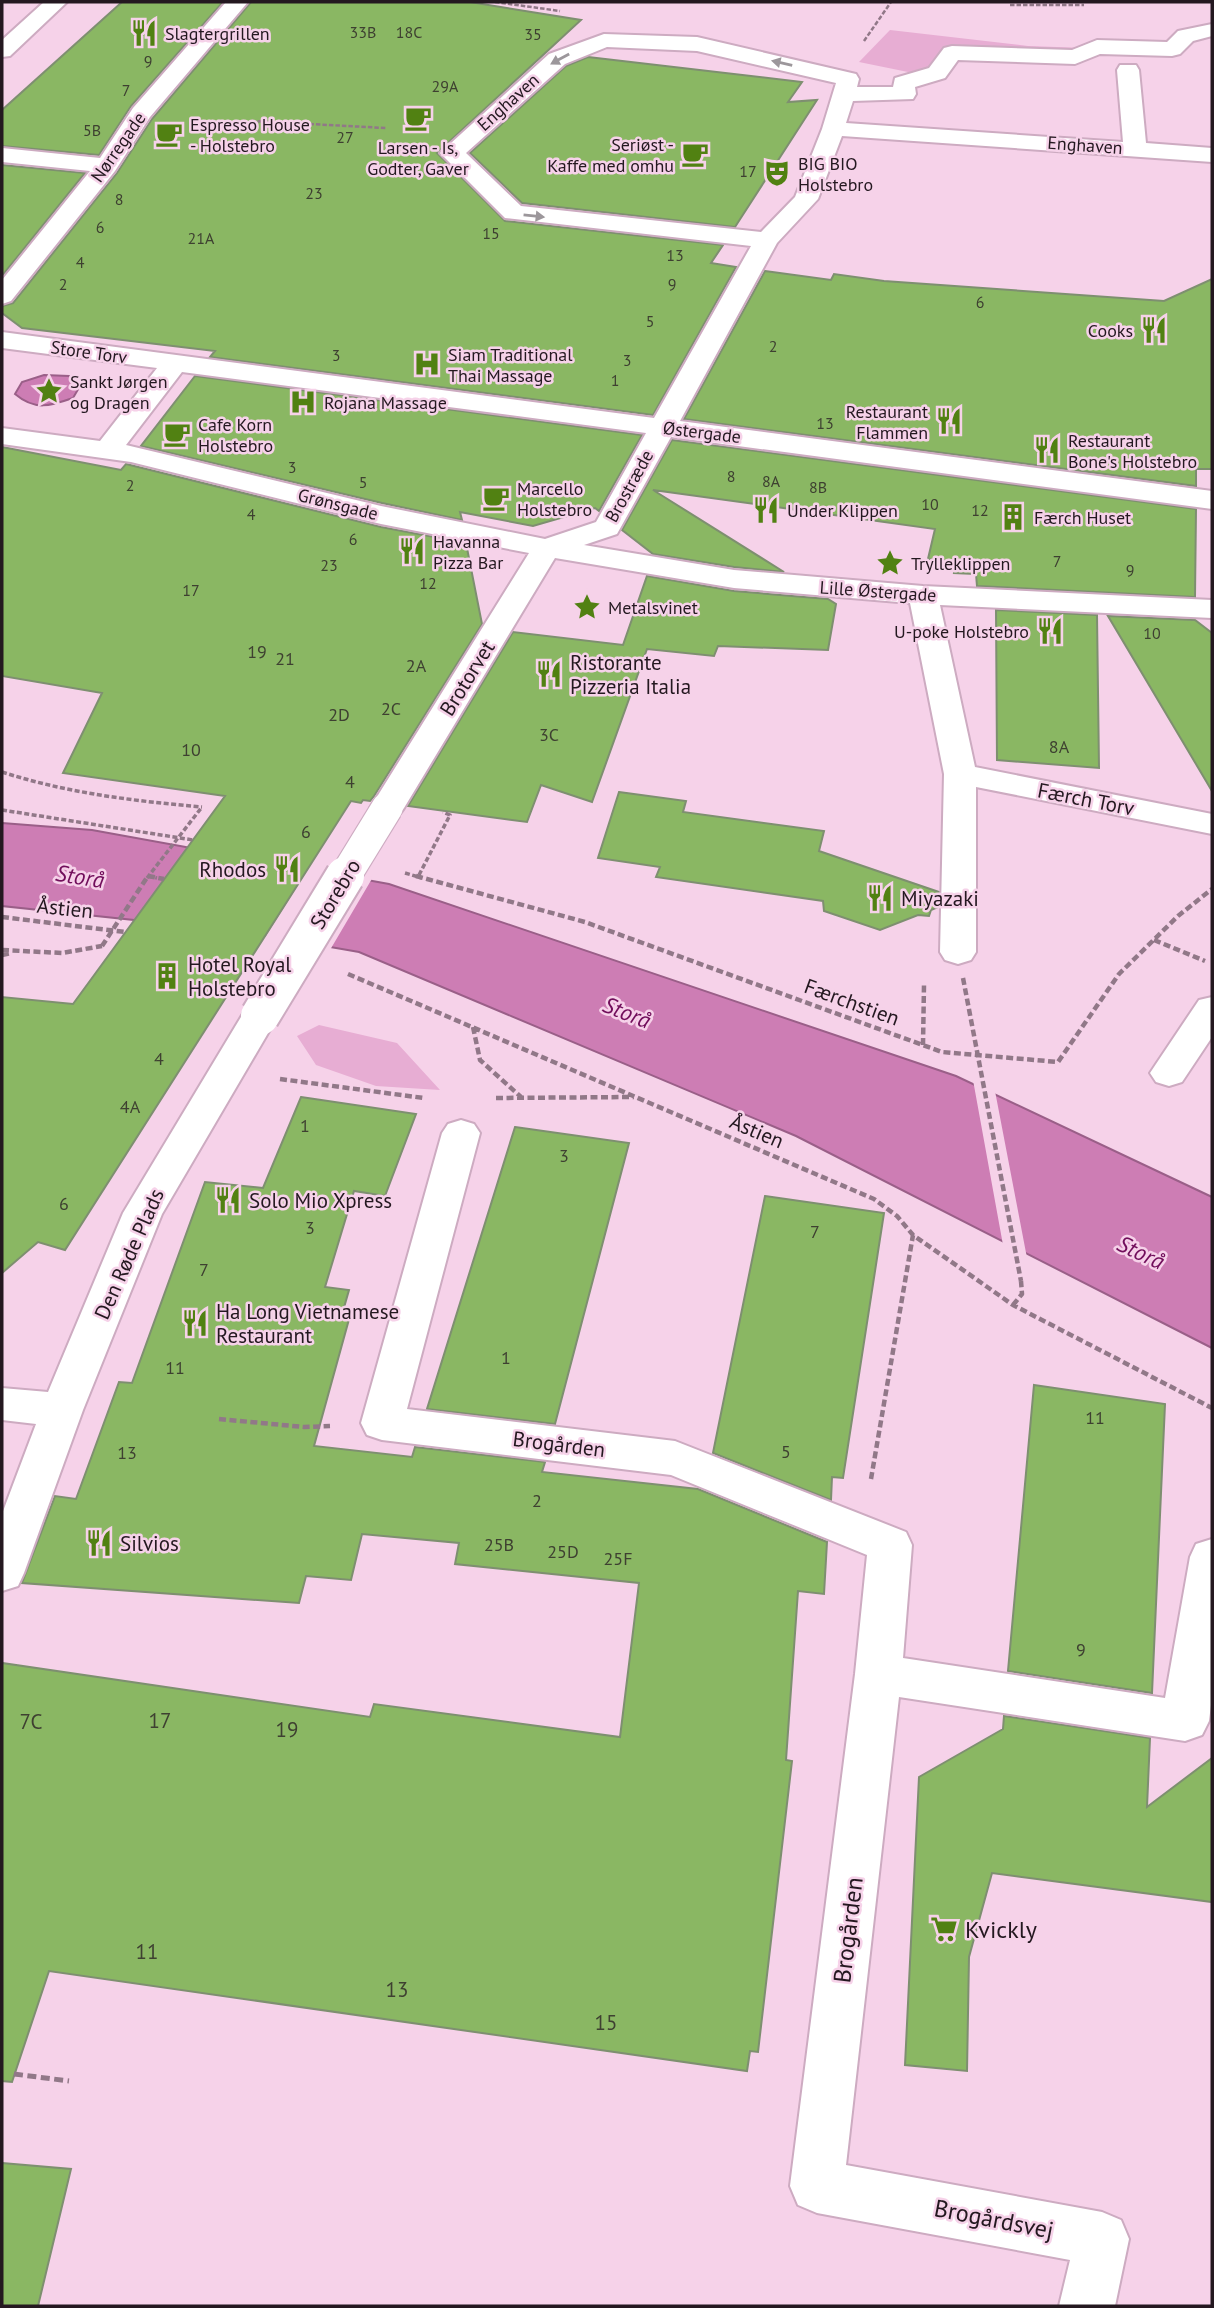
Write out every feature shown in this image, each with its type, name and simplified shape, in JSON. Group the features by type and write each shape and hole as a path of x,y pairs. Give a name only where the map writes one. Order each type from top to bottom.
{"street":[{"path":"2,51 56,2"},
{"name":"Nørregade","path":"2,296 107,166 141,113 237,2"},
{"path":"663,426 767,240 806,198 846,86 905,94 903,83 937,73 952,53 1075,57 1097,47 1172,49 1186,36 1212,30"},
{"name":"Enghaven","path":"767,240 514,214 452,153 557,58 604,40 697,44 846,86"},
{"path":"1129,70 1135,148"},
{"name":"Enghaven","path":"832,129 1212,155"},
{"path":"2,155 107,166"},
{"name":"Store Torv","path":"2,340 184,364"},
{"path":"2,436 119,452 184,364"},
{"name":"Østergade","path":"184,364 1212,500"},
{"name":"Brostræde","path":"547,548 607,528 663,426"},
{"name":"Grønsgade","path":"119,452 381,515 547,548"},
{"name":"Lille Østergade","path":"547,548 734,579 923,595 1212,609"},
{"name":"Brotorvet","path":"387,808 547,548"},
{"path":"923,595 960,774 961,965"},
{"name":"Færch Torv","path":"960,774 1212,824"},
{"name":"Storebro","path":"260,1016 387,808"},
{"path":"1168,1073 1212,1009"},
{"name":"Den Røde Plads","path":"2,1573 62,1410 143,1213 260,1016"},
{"path":"382,1423 461,1133"},
{"path":"2,1404 62,1410"},
{"name":"Brogården","path":"382,1423 675,1458 890,1545 878,1674 817,2186"},
{"path":"878,1674 1185,1721 1212,1557"},
{"name":"Brogårdsvej","path":"817,2186 1102,2239 1087,2306"}],"path":[{"path":"875,24 891,2"},
{"path":"1010,5 1088,4 1058,2"},
{"path":"251,121 386,128"},
{"path":"2,772 23,779 142,802 202,807 148,876 102,946 62,953 2,950"},
{"path":"2,810 193,840"},
{"name":"Færchstien","path":"450,815 419,875 585,922 942,1052 1058,1062 1119,974 1212,889"},
{"path":"148,876 164,879"},
{"name":"Åstien","path":"2,916 125,932"},
{"path":"1154,940 1212,964"},
{"path":"2,955 15,951"},
{"path":"961,965 1021,1281 1022,1294 1013,1305"},
{"name":"Åstien","path":"343,973 874,1199 897,1216 913,1235 1013,1305 1212,1408"},
{"path":"923,1045 924,996"},
{"path":"472,1026 480,1060 522,1097"},
{"path":"890,1545 870,1486 913,1235"},
{"path":"219,1419 304,1427 382,1423"},
{"path":"15,2074 69,2081"}],"shaded area":[{"path":"890,30 1028,46 1085,48 1073,56 947,50 925,74 911,78 908,72 859,62"},
{"path":"319,1025 397,1043 440,1090 376,1086 316,1065 297,1036"}],"water":[{"path":"44,375 69,376 80,386 73,398 50,405 29,403 15,394 22,382"},
{"name":"Storå","path":"2,823 92,830 389,884 956,1076 1212,1197 1212,1348 796,1136 359,952 238,931 2,906"}],"pier":[{"path":"310,866 373,877 330,950 264,939"},
{"path":"973,1080 995,1091 1027,1258 1003,1245"}],"building":[{"path":"122,2 223,2 131,106 99,155 2,146 2,110"},
{"path":"251,2 470,2 581,20 437,153 505,221 723,245 711,263 736,267 653,415 210,357 215,351 22,328 2,313 2,306 13,303 117,173 152,119"},
{"path":"588,57 802,82 788,102 817,100 735,227 522,203 470,153 566,66"},
{"path":"2,165 85,173 2,276"},
{"path":"765,271 831,280 834,274 884,281 1164,301 1212,279 1212,469 1196,469 1196,486 684,419"},
{"path":"195,376 642,435 599,511 595,508 533,526 460,512 462,520 141,446"},
{"name":"Færch Huset","path":"672,440 1196,509 1195,597 977,586 976,574 954,573 956,562 928,559 935,529 653,490 784,572 653,554 622,530"},
{"path":"2,447 121,470 126,464 381,527 466,543 482,624 374,796 370,801 363,800 361,803 351,801 65,1250 38,1242 2,1273 2,997 73,1004 225,796 63,773 102,693 2,676"},
{"path":"647,576 734,591 828,599 836,604 828,650 718,646 714,656 647,649 592,802 541,785 527,822 408,806 513,632 623,645"},
{"path":"996,610 1097,615 1099,768 997,760"},
{"path":"1108,616 1195,620 1212,633 1212,791"},
{"path":"619,792 686,801 683,812 824,831 819,851 939,892 938,907 931,910 929,916 918,915 880,930 824,911 823,901 656,877 660,867 598,858"},
{"path":"301,1097 416,1114 385,1196 354,1191 325,1287 349,1290 343,1311 351,1312 314,1446 412,1457 415,1447 545,1462 542,1472 698,1489 827,1542 824,1594 798,1591 786,1760 792,1761 758,2052 750,2051 747,2071 49,1971 12,2082 2,2081 2,1663 370,1717 374,1704 620,1737 639,1583 455,1564 459,1543 362,1534 351,1580 306,1576 299,1603 22,1583 55,1496 76,1499 119,1382 132,1383 205,1182 263,1188"},
{"path":"515,1127 629,1143 555,1424 427,1409"},
{"path":"765,1196 884,1213 843,1478 832,1477 831,1500 713,1453"},
{"path":"1034,1385 1165,1404 1152,1693 1008,1671"},
{"name":"Kvickly","path":"1004,1716 1150,1738 1147,1807 1212,1758 1212,1902 992,1873 969,1957 967,2071 905,2065 919,1777 1003,1729"},
{"path":"2,2163 71,2169 38,2306 2,2306"}],"place":[{"name":"Slagtergrillen","path":"144,33"},
{"name":"Larsen - Is, Godter, Gaver","path":"418,118"},
{"name":"Espresso House - Holstebro","path":"169,134"},
{"name":"Seriøst - Kaffe med omhu","path":"695,154"},
{"name":"BIG BIO Holstebro","path":"777,173"},
{"name":"Cooks","path":"1154,330"},
{"name":"Siam Traditional Thai Massage","path":"427,364"},
{"name":"Sankt Jørgen og Dragen","path":"49,391"},
{"name":"Rojana Massage","path":"303,402"},
{"name":"Restaurant Flammen","path":"949,421"},
{"name":"Cafe Korn Holstebro","path":"177,434"},
{"name":"Restaurant Bone's Holstebro","path":"1047,450"},
{"name":"Marcello Holstebro","path":"496,498"},
{"name":"Under Klippen","path":"766,510"},
{"name":"Færch Huset","path":"1013,517"},
{"name":"Havanna Pizza Bar","path":"412,551"},
{"name":"Trylleklippen","path":"890,563"},
{"name":"Metalsvinet","path":"587,607"},
{"name":"U-poke Holstebro","path":"1050,631"},
{"name":"Ristorante Pizzeria Italia","path":"549,674"},
{"name":"Rhodos","path":"287,869"},
{"name":"Miyazaki","path":"880,898"},
{"name":"Hotel Royal Holstebro","path":"167,976"},
{"name":"Solo Mio Xpress","path":"228,1200"},
{"name":"Ha Long Vietnamese Restaurant","path":"195,1323"},
{"name":"Silvios","path":"99,1543"},
{"name":"Kvickly","path":"944,1929"}]}
